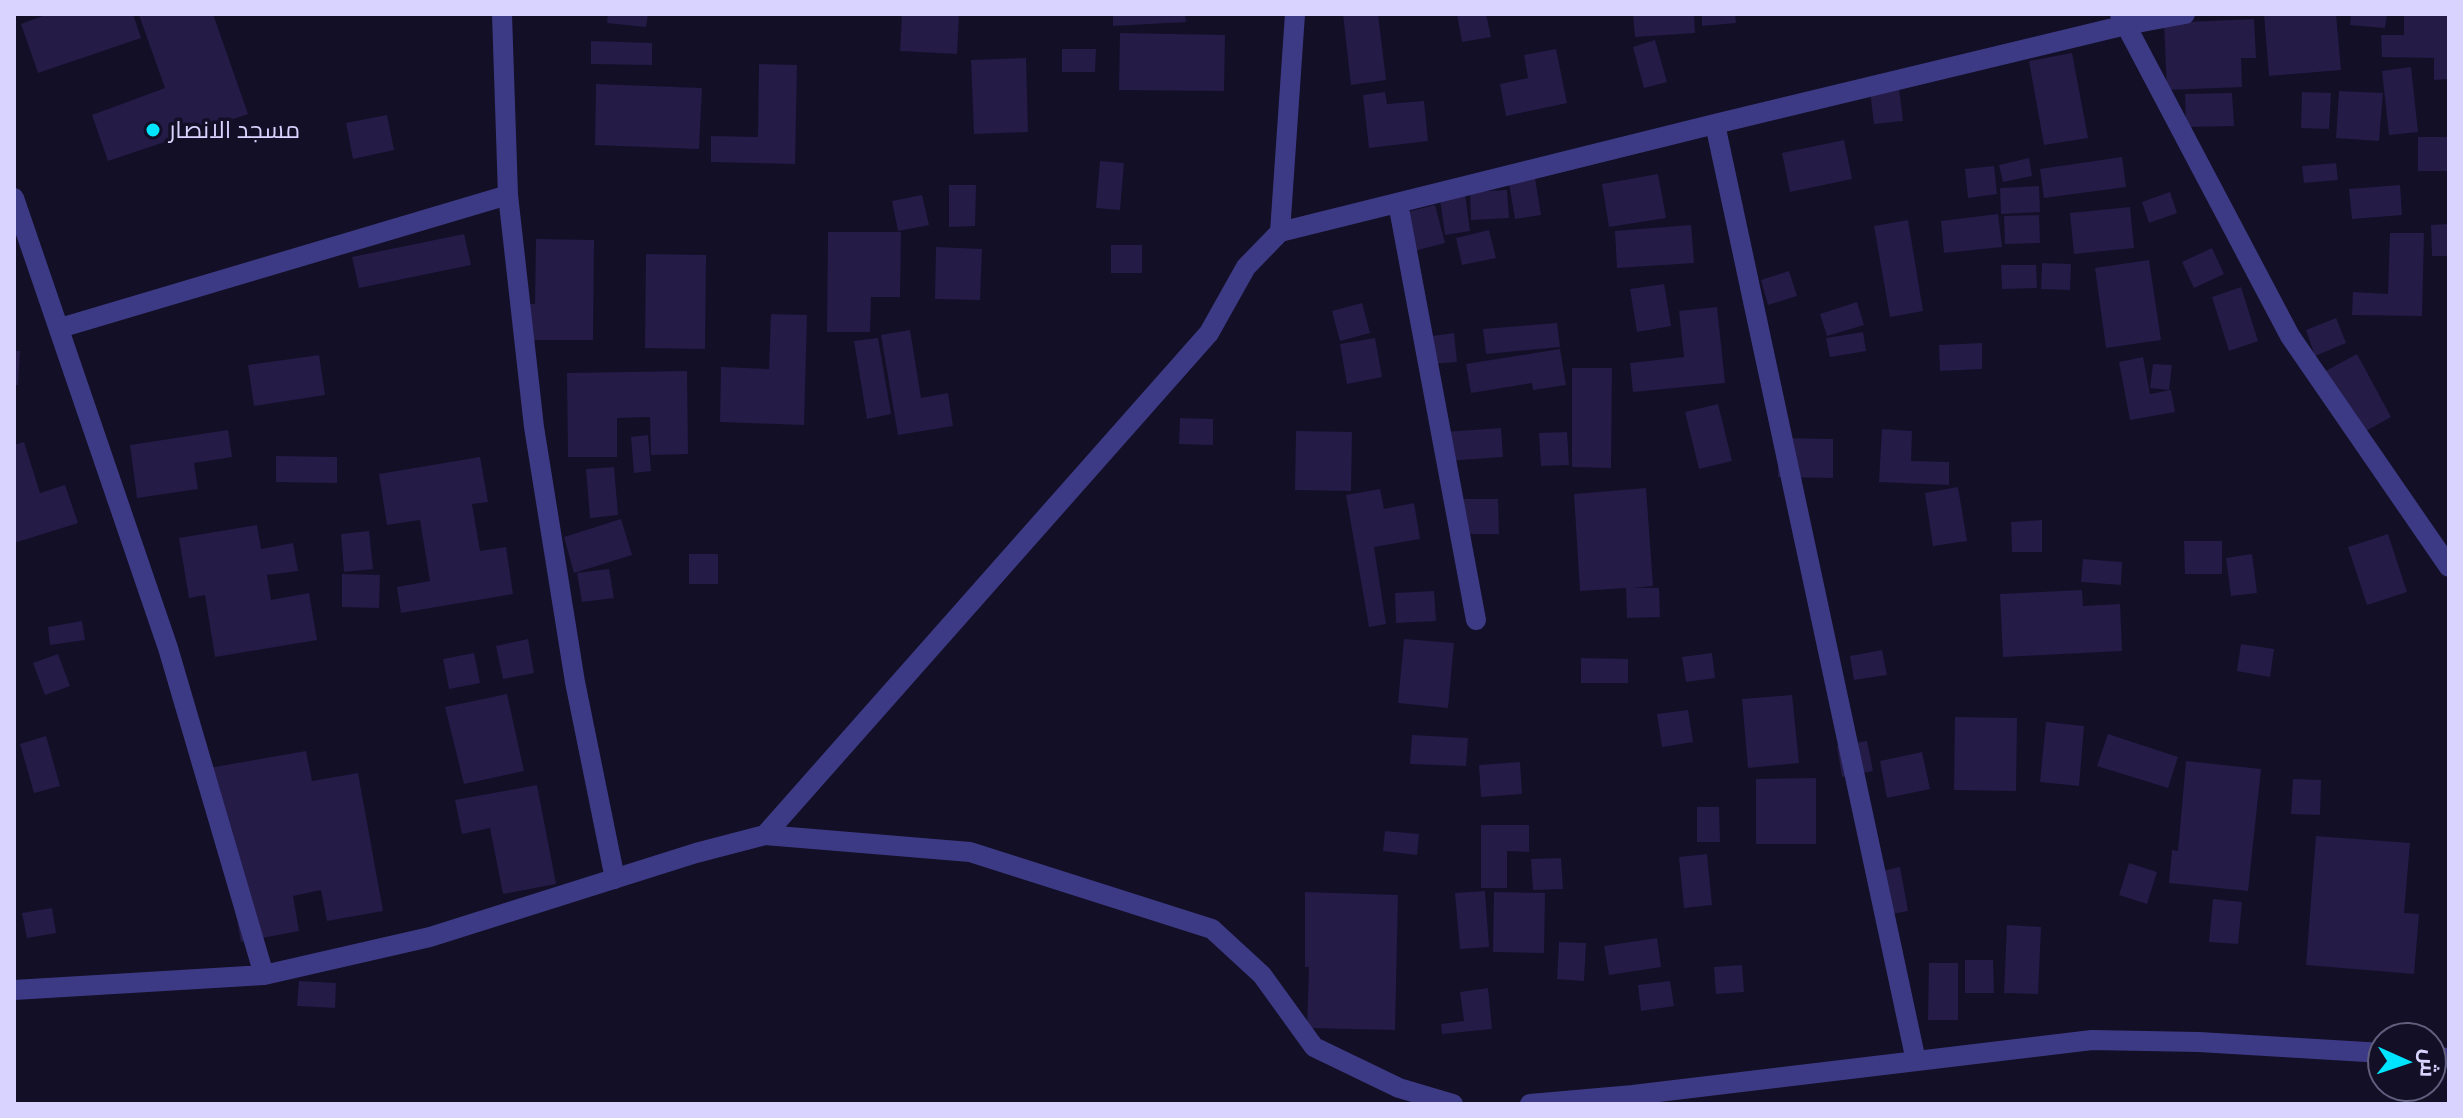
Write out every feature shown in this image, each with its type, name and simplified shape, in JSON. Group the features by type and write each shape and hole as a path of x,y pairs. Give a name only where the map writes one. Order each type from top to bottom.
{"street":[{"path":"502,14 508,195 534,427 575,682 615,879"},
{"path":"1280,232 1295,14"},
{"path":"765,835 1209,333 1246,267 1280,232 2123,20 2185,14"},
{"path":"2123,20 2290,336 2449,567"},
{"path":"1715,124 1916,1061"},
{"path":"60,328 508,195"},
{"path":"14,198 168,648 264,975"},
{"path":"1398,203 1476,620"},
{"path":"14,990 264,975 430,937 696,853 765,835 970,852 1212,929 1262,975 1314,1047 1399,1088 1453,1104"},
{"path":"1530,1104 1633,1095 2092,1040 2199,1042 2367,1052"}],"building":[{"path":"48,14 133,14 141,38 38,73 21,24"},
{"path":"213,14 248,114 108,161 92,115 165,88 139,15"},
{"path":"608,14 648,14 646,27 607,23"},
{"path":"902,14 959,14 957,54 900,51"},
{"path":"1113,14 1185,14 1186,22 1113,26"},
{"path":"1343,14 1378,14 1386,80 1351,85"},
{"path":"1457,14 1486,14 1491,37 1462,42"},
{"path":"1633,14 1694,14 1695,33 1635,37"},
{"path":"1702,14 1735,14 1736,23 1702,26"},
{"path":"2264,14 2336,14 2341,70 2269,76"},
{"path":"2351,14 2387,14 2385,28 2350,25"},
{"path":"2404,14 2449,14 2449,79 2434,80 2434,58 2382,57 2381,35 2404,35"},
{"path":"2254,19 2256,58 2241,58 2242,87 2167,90 2164,23"},
{"path":"1120,33 1225,35 1224,91 1119,90"},
{"path":"1655,40 1667,82 1644,88 1633,47"},
{"path":"591,41 652,43 652,65 591,64"},
{"path":"1062,49 1096,49 1095,72 1062,72"},
{"path":"1556,49 1567,103 1506,116 1500,84 1528,78 1524,55"},
{"path":"2072,53 2088,138 2044,145 2029,61"},
{"path":"1026,58 1028,132 974,134 971,60"},
{"path":"759,64 797,65 795,164 711,162 711,136 758,137"},
{"path":"2411,67 2418,132 2389,135 2382,71"},
{"path":"596,84 702,88 699,149 595,145"},
{"path":"1899,88 1903,121 1874,124 1870,91"},
{"path":"2339,91 2383,93 2379,141 2336,138"},
{"path":"1385,92 1387,104 1424,101 1428,141 1369,148 1363,95"},
{"path":"2302,92 2331,93 2329,129 2301,128"},
{"path":"2232,93 2234,126 2186,127 2185,94"},
{"path":"387,115 394,150 353,159 346,123"},
{"path":"2418,137 2449,137 2449,171 2418,171"},
{"path":"1844,140 1852,179 1790,192 1782,153"},
{"path":"2122,157 2126,187 2044,198 2040,169"},
{"path":"2029,158 2032,176 2003,182 1999,165"},
{"path":"1100,161 1124,163 1120,210 1096,208"},
{"path":"2336,163 2338,180 2304,183 2302,166"},
{"path":"1994,166 1997,194 1968,198 1965,169"},
{"path":"1658,174 1666,218 1609,227 1602,184"},
{"path":"1535,178 1541,215 1515,219 1509,183"},
{"path":"949,185 976,185 975,226 949,227"},
{"path":"2400,185 2402,215 2352,219 2349,189"},
{"path":"2039,186 2040,212 2001,214 2000,188"},
{"path":"1507,190 1509,218 1471,220 1470,192"},
{"path":"2170,192 2177,213 2149,223 2142,202"},
{"path":"1465,194 1470,231 1445,235 1440,199"},
{"path":"922,195 929,225 898,231 892,201"},
{"path":"1435,205 1445,243 1406,253 1395,215"},
{"path":"2130,207 2134,248 2074,254 2070,213"},
{"path":"1998,214 2002,247 1944,253 1941,221"},
{"path":"2039,215 2040,243 2005,244 2004,216"},
{"path":"1908,220 1923,311 1890,317 1874,226"},
{"path":"2449,224 2449,256 2432,256 2431,225"},
{"path":"1691,225 1694,263 1617,268 1615,231"},
{"path":"1489,230 1496,258 1462,265 1456,238"},
{"path":"828,232 901,232 900,297 871,297 870,332 827,332"},
{"path":"2390,233 2424,233 2422,316 2352,315 2353,292 2388,294"},
{"path":"464,234 471,265 359,288 352,257"},
{"path":"536,239 594,240 593,340 524,340 524,304 535,304"},
{"path":"1111,245 1142,245 1142,273 1111,273"},
{"path":"936,247 982,249 980,300 935,299"},
{"path":"2212,248 2224,274 2194,288 2182,262"},
{"path":"646,254 706,255 705,349 645,348"},
{"path":"2149,260 2161,340 2106,348 2095,268"},
{"path":"2042,263 2071,264 2070,290 2041,289"},
{"path":"2001,265 2036,265 2037,288 2002,289"},
{"path":"1789,271 1797,296 1768,305 1761,280"},
{"path":"1664,284 1671,326 1637,332 1630,289"},
{"path":"2241,287 2258,341 2229,351 2212,297"},
{"path":"1857,302 1864,325 1827,336 1820,314"},
{"path":"1362,303 1370,333 1340,341 1332,311"},
{"path":"1717,307 1725,383 1633,392 1630,363 1684,357 1679,311"},
{"path":"771,314 807,315 804,425 720,422 721,367 769,369"},
{"path":"2336,318 2346,343 2315,356 2306,330"},
{"path":"1557,323 1560,347 1486,354 1483,329"},
{"path":"910,330 921,398 948,393 953,426 898,435 881,335"},
{"path":"1863,332 1866,351 1830,357 1826,338"},
{"path":"1454,333 1457,362 1428,364 1425,337"},
{"path":"878,338 891,414 867,419 854,341"},
{"path":"1375,338 1382,377 1347,384 1340,344"},
{"path":"1982,343 1982,369 1940,371 1939,345"},
{"path":"1560,349 1566,385 1533,390 1532,383 1471,393 1466,364"},
{"path":"14,351 20,351 18,385 14,385"},
{"path":"2357,354 2391,417 2357,436 2322,373"},
{"path":"319,355 325,395 254,406 248,365"},
{"path":"2143,357 2150,394 2171,390 2175,412 2130,420 2119,362"},
{"path":"2153,364 2172,365 2169,390 2150,388"},
{"path":"1572,368 1612,368 1611,468 1572,467"},
{"path":"687,371 688,454 651,455 650,417 617,418 617,457 568,457 567,373"},
{"path":"1718,404 1732,461 1699,469 1685,412"},
{"path":"1180,418 1213,419 1213,445 1179,444"},
{"path":"1501,428 1503,457 1446,461 1444,432"},
{"path":"1882,429 1912,431 1911,461 1949,462 1949,485 1879,482"},
{"path":"228,430 232,457 194,463 198,489 137,498 130,445"},
{"path":"1296,431 1352,432 1351,491 1295,490"},
{"path":"1567,432 1569,465 1541,466 1539,433"},
{"path":"648,435 651,471 634,473 631,437"},
{"path":"1779,438 1833,439 1833,478 1778,477"},
{"path":"24,442 40,493 65,485 78,523 14,543 14,445"},
{"path":"276,456 337,457 337,483 276,482"},
{"path":"480,457 488,502 472,504 480,551 506,547 513,594 401,613 397,587 430,581 420,520 387,525 379,474"},
{"path":"614,467 618,515 590,518 586,469"},
{"path":"1958,487 1967,541 1933,546 1925,493"},
{"path":"1646,488 1653,586 1633,588 1659,588 1660,617 1627,618 1626,588 1580,591 1574,494"},
{"path":"1380,489 1384,509 1414,503 1420,539 1374,547 1386,624 1369,627 1346,495"},
{"path":"1464,499 1498,499 1499,534 1464,534"},
{"path":"621,519 632,555 574,573 564,537"},
{"path":"2042,520 2042,552 2012,552 2011,522"},
{"path":"257,525 261,549 293,543 298,571 267,575 271,600 309,593 317,640 215,657 205,595 189,598 179,538"},
{"path":"369,531 373,569 344,572 341,534"},
{"path":"2388,534 2407,592 2367,605 2348,547"},
{"path":"2184,541 2222,541 2222,574 2185,574"},
{"path":"689,554 718,554 718,584 689,584"},
{"path":"2252,554 2257,593 2231,596 2226,558"},
{"path":"2083,559 2122,562 2121,585 2081,582"},
{"path":"609,569 614,598 582,602 577,573"},
{"path":"342,574 380,575 379,608 342,607"},
{"path":"2082,590 2083,606 2120,604 2122,651 2003,657 2000,594"},
{"path":"1434,591 1436,621 1396,623 1395,593"},
{"path":"82,621 85,640 50,645 48,627"},
{"path":"528,639 534,673 503,679 496,646"},
{"path":"1404,639 1454,643 1448,708 1398,703"},
{"path":"2241,644 2274,649 2270,677 2237,671"},
{"path":"1882,650 1887,675 1854,680 1850,656"},
{"path":"474,653 480,683 449,689 443,659"},
{"path":"1712,653 1715,678 1686,682 1682,657"},
{"path":"58,654 70,686 45,695 33,663"},
{"path":"1581,658 1628,659 1628,683 1581,683"},
{"path":"507,694 524,771 464,784 445,707"},
{"path":"1792,695 1799,763 1748,768 1742,699"},
{"path":"1688,710 1693,742 1662,747 1657,714"},
{"path":"1955,717 2017,718 2016,791 1954,790"},
{"path":"2046,722 2084,726 2079,786 2040,782"},
{"path":"2108,734 2178,757 2168,788 2097,766"},
{"path":"1412,735 1468,738 1466,766 1410,764"},
{"path":"46,736 60,786 34,793 20,744"},
{"path":"1867,741 1873,771 1842,777 1837,746"},
{"path":"306,751 312,781 358,773 383,911 327,921 321,890 293,896 299,931 241,942 209,768"},
{"path":"1922,752 1930,789 1887,798 1880,761"},
{"path":"2186,761 2261,769 2248,891 2169,883 2172,850 2178,851"},
{"path":"1520,762 1522,794 1481,797 1479,765"},
{"path":"1816,778 1816,844 1756,844 1756,779"},
{"path":"2293,779 2321,780 2320,815 2291,814"},
{"path":"537,785 556,884 503,894 490,828 462,834 455,800"},
{"path":"1697,807 1719,807 1720,842 1697,842"},
{"path":"1481,825 1529,825 1529,852 1507,851 1507,888 1481,888"},
{"path":"1385,831 1419,834 1417,855 1383,851"},
{"path":"2316,836 2410,843 2404,913 2419,914 2414,974 2306,965"},
{"path":"1707,854 1712,905 1684,908 1679,857"},
{"path":"1561,858 1563,889 1533,890 1531,859"},
{"path":"2129,863 2157,872 2147,904 2119,895"},
{"path":"1900,867 1908,911 1886,915 1878,872"},
{"path":"1485,891 1489,947 1460,949 1455,893"},
{"path":"1305,892 1398,895 1395,1030 1307,1028 1309,967 1305,967"},
{"path":"1494,892 1545,893 1544,953 1493,952"},
{"path":"2213,899 2242,902 2238,944 2209,942"},
{"path":"52,908 56,933 27,938 22,913"},
{"path":"2007,925 2041,927 2038,994 2004,993"},
{"path":"1657,938 1661,967 1609,975 1604,946"},
{"path":"1559,942 1586,943 1584,981 1557,979"},
{"path":"1965,960 1993,960 1994,993 1965,993"},
{"path":"1929,963 1958,963 1958,1020 1928,1020"},
{"path":"1742,965 1744,992 1716,994 1714,967"},
{"path":"299,981 336,983 335,1008 297,1006"},
{"path":"1670,981 1674,1006 1641,1011 1638,985"},
{"path":"1488,988 1492,1029 1442,1034 1441,1024 1464,1021 1460,992"}],"place":[{"name":"مسجد الانصار","path":"153,130"}]}
